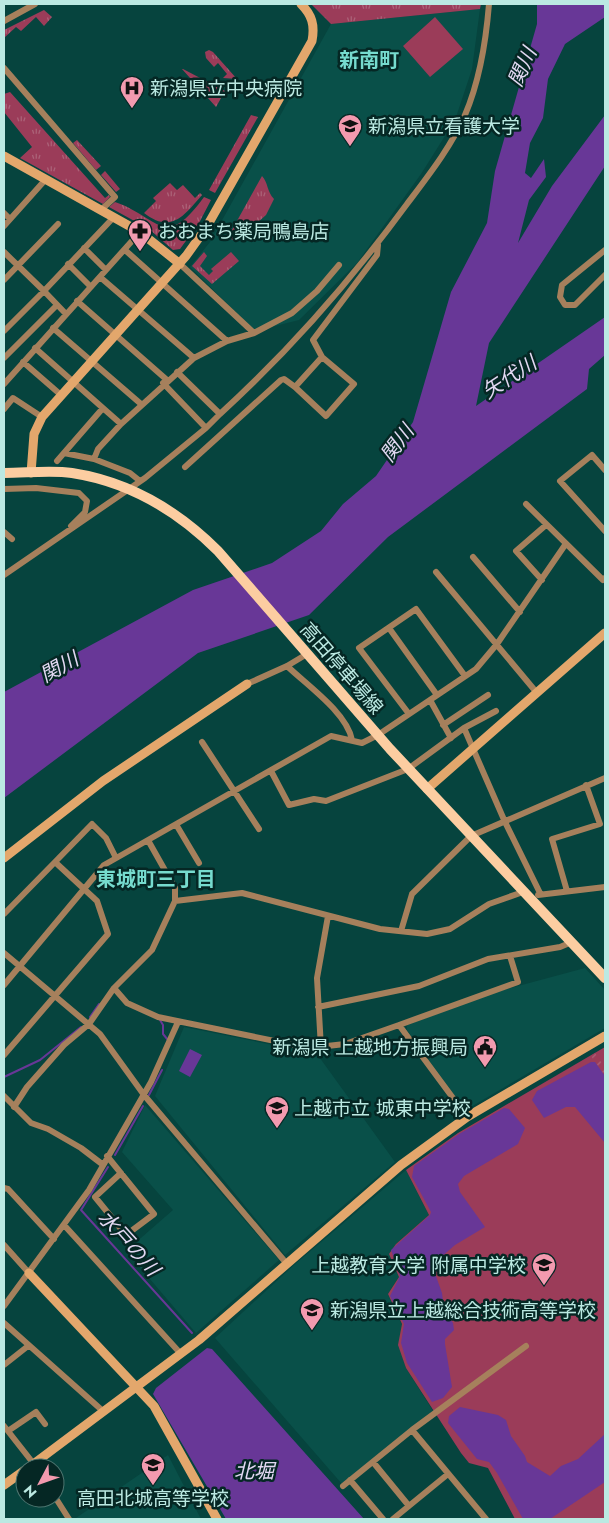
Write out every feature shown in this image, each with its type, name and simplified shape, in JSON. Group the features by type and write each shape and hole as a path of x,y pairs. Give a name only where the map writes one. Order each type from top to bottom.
{"main road":[{"name":"高田停車場線","path":"4,473 72,473 132,490 175,513 207,540 408,769 605,978"}],"street":[{"path":"4,21 35,4"},
{"path":"31,473 32,443 42,417 180,264 206,228 312,41 313,22 309,12 301,4"},
{"path":"4,575 132,490 140,481 206,428 283,351 378,244 430,174 465,114 482,57 489,4"},
{"path":"4,68 115,197 101,210"},
{"path":"4,156 140,232 180,264 254,333"},
{"path":"4,226 46,179"},
{"path":"4,213 10,219"},
{"path":"4,331 113,218"},
{"path":"4,280 58,224"},
{"path":"4,384 140,232"},
{"path":"185,467 281,380 284,379 295,387 326,416 354,384 322,357 313,340 377,255 378,244"},
{"path":"84,248 106,270"},
{"path":"124,250 227,341"},
{"path":"605,250 562,285 560,297 565,305 575,305 605,275"},
{"path":"4,252 66,314"},
{"path":"68,264 91,287"},
{"path":"94,459 98,449 121,424 165,382 194,358 227,341 254,333 292,313 317,291 339,265"},
{"path":"100,277 139,308 194,358"},
{"path":"77,301 165,382 206,428"},
{"path":"4,358 57,305"},
{"path":"53,328 141,404"},
{"path":"35,348 121,424"},
{"path":"295,387 322,357"},
{"path":"23,362 61,395"},
{"path":"177,372 220,414"},
{"path":"4,409 13,398 42,417"},
{"path":"57,461 103,408"},
{"path":"64,453 94,459 130,473 140,481"},
{"path":"605,470 592,455 560,481 605,531"},
{"path":"4,489 36,488 79,493 87,501 86,508 71,526 70,530"},
{"path":"526,504 565,545 603,580 605,578"},
{"path":"542,580 516,551 546,525"},
{"path":"4,532 12,539"},
{"path":"4,985 104,865 149,842 331,736 362,743 378,735 476,669 520,612 565,545"},
{"path":"473,557 520,612"},
{"path":"436,572 537,692"},
{"path":"409,714 359,648 416,609 465,676"},
{"path":"389,628 437,695"},
{"path":"427,789 605,633"},
{"path":"4,858 103,781 247,684 287,666 304,651"},
{"path":"287,666 333,709 350,729 352,740"},
{"path":"443,724 488,695"},
{"path":"430,700 451,738"},
{"path":"270,771 289,805 314,799 326,801 408,769 464,728 496,711"},
{"path":"464,728 505,822 540,893"},
{"path":"202,742 259,829"},
{"path":"401,930 412,894 471,836 605,778"},
{"path":"567,891 552,839 600,824 586,785"},
{"path":"4,914 92,824 106,838 116,858"},
{"path":"177,826 199,863"},
{"path":"14,1107 27,1087 54,1057 89,1024 114,988 152,950 175,901 175,888 149,842"},
{"path":"4,1055 108,934 97,901 85,888 54,862"},
{"path":"175,901 242,893 380,929 427,934 445,931 489,904 540,893 605,887"},
{"path":"321,1048 316,978 328,916"},
{"path":"318,1006 419,986 488,959 572,942"},
{"path":"4,952 100,1034 144,1095 287,1264"},
{"path":"114,988 127,1003 178,1022 309,1048 321,1048 345,1044 518,982 510,956"},
{"path":"5,1302 29,1273 89,1190 106,1156 144,1095 178,1022"},
{"path":"399,1025 467,1117"},
{"path":"45,1458 180,1354 401,1165 467,1117 605,1036"},
{"path":"4,1096 31,1123 68,1140 102,1164"},
{"path":"106,1156 121,1173 154,1214 126,1235 95,1197 121,1173"},
{"path":"4,1188 8,1189 54,1239"},
{"path":"64,1225 180,1354"},
{"path":"4,1245 154,1406 217,1519"},
{"path":"4,1323 104,1412"},
{"path":"4,1365 28,1346"},
{"path":"343,1486 412,1430 526,1346"},
{"path":"27,1458 6,1428 36,1412 45,1424"},
{"path":"412,1430 484,1518"},
{"path":"373,1462 409,1506"},
{"path":"393,1519 448,1474"},
{"path":"4,1485 15,1477"},
{"path":"350,1480 383,1519"},
{"path":"62,1508 69,1519"}],"shaded area":[{"name":"新潟県立看護大学","path":"480,9 472,69 455,120 421,174 357,263 299,320 255,331 190,267 210,242 331,24"},
{"name":"新潟県 上越地方振興局","path":"585,968 605,990 605,1028 469,1108 463,1107 407,1030 407,1025 496,992"},
{"name":"上越市立 城東中学校","path":"184,1027 317,1054 395,1162 285,1255 155,1096"},
{"path":"145,1105 279,1260 196,1333 126,1251 173,1210 122,1152"},
{"name":"新潟県立上越総合技術高等学校","path":"406,1170 429,1215 396,1244 399,1277 388,1294 402,1325 399,1345 406,1368 433,1411 342,1484 215,1338 294,1265"},
{"name":"高田北城高等学校","path":"168,1455 201,1519 76,1518"}],"green space":[{"path":"311,4 481,4 480,9 331,24"},
{"path":"44,10 52,17 44,26 36,17 21,31 16,27 4,38 4,30"},
{"path":"435,17 463,49 430,77 403,46"},
{"path":"209,50 237,79 223,78 227,74 218,63 214,67 206,58 205,52"},
{"path":"182,69 225,91 216,107"},
{"path":"10,92 105,198 109,195 110,197 103,204 20,158 32,147 4,112 4,94"},
{"path":"251,115 258,117 215,193 209,190"},
{"path":"77,140 101,166 96,170 73,143"},
{"path":"105,171 120,189 116,192 101,175"},
{"path":"262,176 274,199 266,215 236,242 228,237"},
{"path":"170,183 177,190 183,185 195,198 200,193 202,195 189,210 176,220 162,222 144,213 156,201 153,198"},
{"path":"204,197 211,200 199,223 180,249 173,250 149,229 109,207 115,202 130,208 152,222 170,227 179,223 190,214"},
{"path":"204,252 207,256 200,266 209,275 213,271 211,269 231,252 239,261 212,284 192,266"},
{"path":"605,1047 605,1519 515,1519 488,1468 469,1463 406,1368 398,1345 402,1324 388,1294 399,1277 389,1254 396,1244 429,1215 406,1170 458,1133"},
{"path":"595,1053 605,1068 605,1076 591,1056"}],"water":[{"name":"関川","path":"537,4 605,4 605,17 565,44 548,79 543,118 530,143 525,173 531,178 544,159 546,177 529,200 518,243 552,186 605,115 605,166 489,343 476,406 605,317 605,355 589,369 587,389 388,537 309,615 198,653 4,798 4,692 193,590 272,563 321,531 343,504 376,476 413,422 451,292 487,223 495,171 537,24"},
{"path":"190,1049 202,1055 190,1077 179,1071"},
{"path":"591,1062 595,1062 605,1076 605,1143 575,1107 566,1107 544,1118 532,1100 537,1091"},
{"path":"504,1108 509,1109 525,1128 518,1144 464,1176 458,1184 460,1192 485,1227 455,1245 432,1265 442,1293 444,1309 453,1323 454,1330 445,1339 452,1387 443,1398 432,1402 407,1363 401,1343 404,1324 390,1296 400,1276 391,1250 431,1212 412,1177 414,1166 459,1134"},
{"name":"北堀","path":"207,1348 212,1349 364,1519 226,1519 153,1394 156,1388"},
{"path":"460,1407 498,1415 506,1420 511,1436 527,1462 550,1476 561,1466 578,1459 605,1434 605,1482 550,1519 523,1519 489,1462 477,1459 448,1423 449,1416"}],"waterway":[{"name":"水戸の川","path":"90,1017 99,1004"},
{"name":"水戸の川","path":"160,1020 163,1025 163,1034 168,1040"},
{"name":"水戸の川","path":"4,1077 40,1060 81,1027"},
{"name":"水戸の川","path":"149,1095 162,1070"},
{"name":"水戸の川","path":"115,1155 143,1106"},
{"name":"水戸の川","path":"108,1167 81,1210 192,1333"}],"place":[{"name":"新潟県立中央病院","path":"132,109"},
{"name":"新潟県立看護大学","path":"350,147"},
{"name":"おおまち薬局鴨島店","path":"140,252"},
{"name":"新潟県 上越地方振興局","path":"485,1068"},
{"name":"上越市立 城東中学校","path":"277,1129"},
{"name":"上越教育大学 附属中学校","path":"544,1286"},
{"name":"新潟県立上越総合技術高等学校","path":"312,1331"},
{"name":"高田北城高等学校","path":"153,1486"}],"district":[{"name":"新南町","path":"369,60"},
{"name":"東城町三丁目","path":"156,879"}],"water label":[{"name":"矢代川","path":"509,377"}]}
